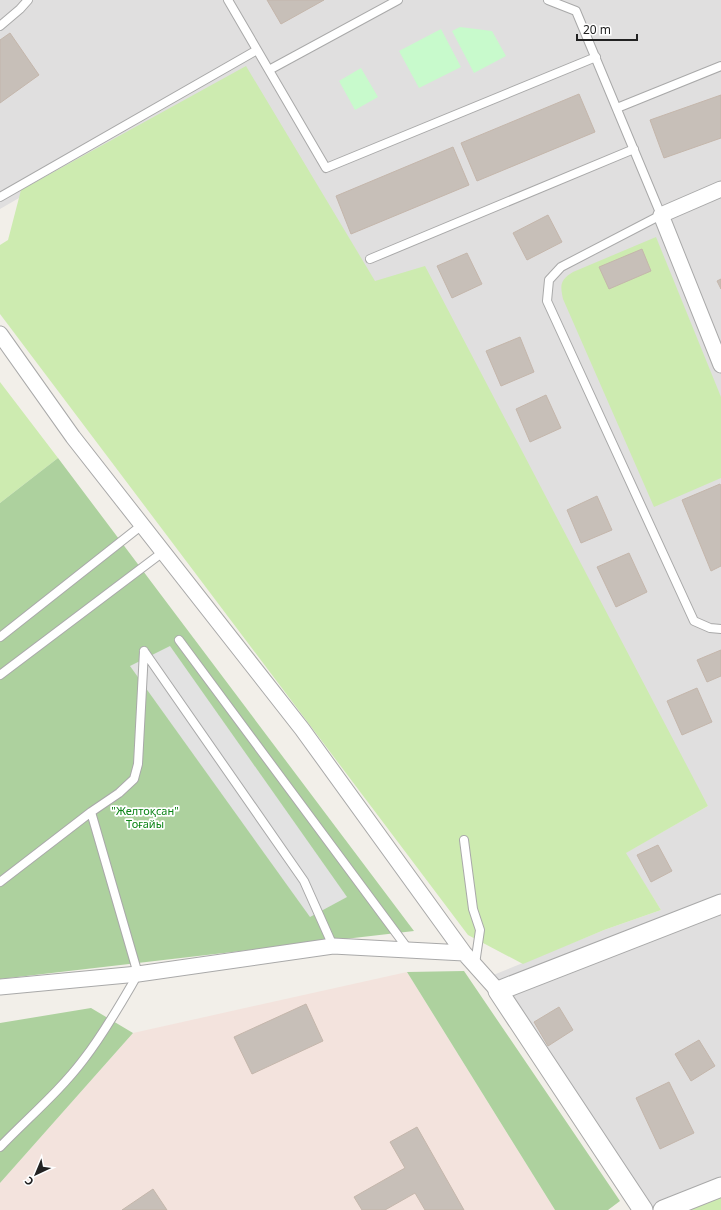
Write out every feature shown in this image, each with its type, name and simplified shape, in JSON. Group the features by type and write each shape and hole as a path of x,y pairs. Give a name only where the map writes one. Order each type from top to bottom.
{"street":[{"path":"721,190 661,215 721,365"},
{"path":"0,334 73,437 302,729 464,953 498,992 642,1210"},
{"path":"498,992 721,904"},
{"path":"0,988 138,974 333,946 464,953"},
{"path":"663,1210 721,1186"}],"lane":[{"path":"0,26 28,0"},
{"path":"228,0 326,168 596,57"},
{"path":"269,70 398,0"},
{"path":"548,0 576,11 661,215 561,267 549,280 547,301 694,620 710,628 721,629"},
{"path":"0,197 257,50"},
{"path":"617,108 721,66"},
{"path":"370,259 634,149"},
{"path":"0,638 142,525"},
{"path":"0,675 163,552"},
{"path":"179,640 408,949"},
{"path":"0,882 91,812 119,793 134,779 138,764 144,651 304,881 333,946"},
{"path":"0,1147 58,1089 83,1060 103,1033 138,974 91,812"},
{"path":"464,840 473,909 480,930 474,964"}],"shaded area":[{"path":"0,0 721,0 721,1210 643,1210 486,978 604,930 661,910 625,853 708,806 237,72 0,209"},
{"path":"170,646 347,897 310,917 130,666"},
{"path":"407,972 555,1210 0,1210 0,1183 133,1033"}],"green space":[{"path":"460,27 492,31 506,56 474,73 452,31"},
{"path":"441,29 461,67 419,88 399,51"},
{"path":"246,66 375,281 425,266 708,806 626,853 661,910 604,930 523,964 468,935 0,314 0,245 8,240 21,190"},
{"path":"361,68 378,97 355,110 339,81"},
{"path":"656,237 721,397 721,478 654,507 563,299 561,286 563,280 573,272"},
{"path":"0,382 58,458 0,503"},
{"name":"\"Желтоқсан\" Тоғайы","path":"58,458 414,931 0,979 0,503"},
{"path":"464,971 620,1201 608,1210 555,1210 407,972"},
{"path":"91,1008 133,1033 0,1183 0,1023"},
{"path":"721,1195 721,1210 682,1210"}],"building":[{"path":"267,0 324,0 281,24"},
{"path":"10,33 39,75 0,103 0,40"},
{"path":"579,94 595,132 477,181 461,143"},
{"path":"721,95 721,138 664,158 650,120"},
{"path":"453,147 469,185 351,234 336,196"},
{"path":"548,215 562,242 527,260 513,233"},
{"path":"642,249 651,271 609,289 599,267"},
{"path":"467,253 482,284 452,298 437,266"},
{"path":"721,279 721,289 717,281"},
{"path":"520,337 534,372 501,386 486,351"},
{"path":"546,395 561,428 530,442 516,409"},
{"path":"720,484 721,566 711,571 682,500"},
{"path":"597,496 612,530 581,543 567,510"},
{"path":"629,553 647,592 616,607 597,567"},
{"path":"721,650 721,676 707,682 697,660"},
{"path":"697,688 712,722 682,735 667,701"},
{"path":"658,845 672,871 651,882 637,855"},
{"path":"306,1004 323,1041 252,1074 234,1037"},
{"path":"559,1007 573,1030 548,1046 534,1022"},
{"path":"699,1040 715,1066 691,1081 675,1054"},
{"path":"669,1082 694,1133 660,1149 636,1098"},
{"path":"417,1127 464,1210 425,1210 415,1193 385,1210 362,1210 354,1197 405,1168 390,1142"},
{"path":"153,1189 167,1210 122,1210"}]}
